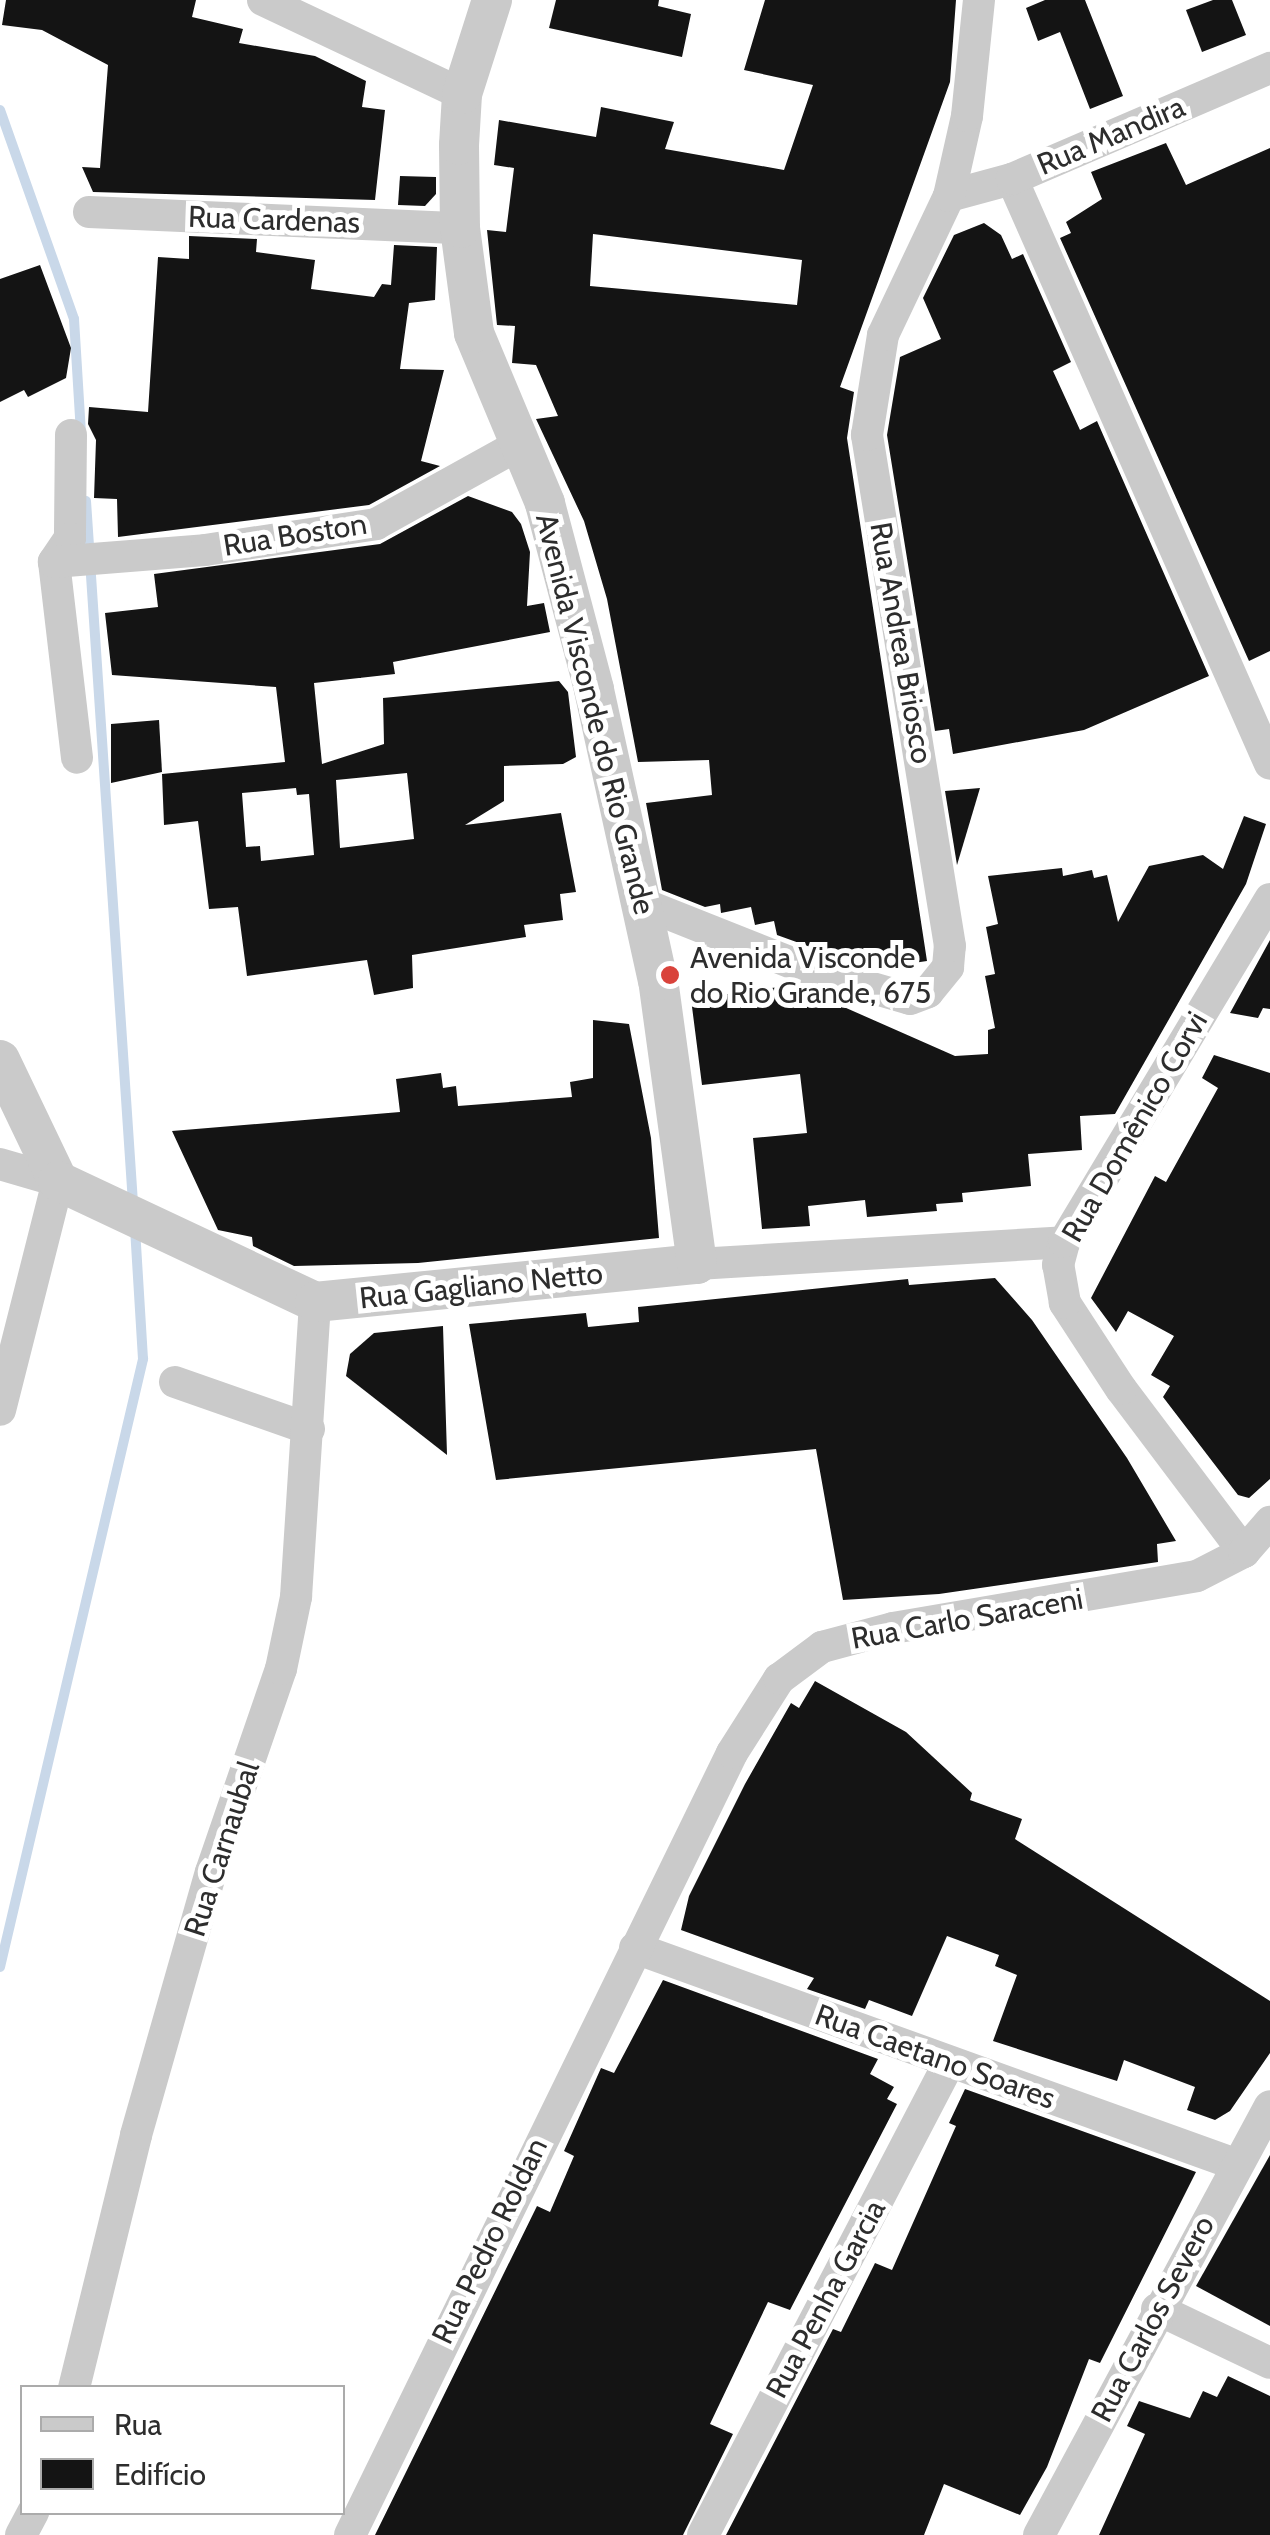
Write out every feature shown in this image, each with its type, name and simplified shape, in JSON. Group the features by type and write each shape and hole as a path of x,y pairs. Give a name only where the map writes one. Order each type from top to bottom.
{"street":[{"path":"264,0 462,94"},
{"name":"Avenida Visconde do Rio Grande","path":"492,0 462,94 460,228 474,333 564,566 642,903 697,1264"},
{"name":"Rua Andrea Briosco","path":"642,903 808,968 910,999 928,992 948,966 950,946 867,435 884,335 948,196 967,116 979,0"},
{"name":"Rua Mandira","path":"948,196 1012,179 1270,68"},
{"path":"1012,179 1270,764"},
{"name":"Rua Cardenas","path":"89,212 460,228"},
{"path":"71,435 70,538 54,562 77,758"},
{"name":"Rua Boston","path":"54,562 205,550 376,524 420,505 517,446"},
{"name":"Rua Domênico Corvi","path":"1244,1552 1121,1389 1065,1302 1058,1266 1064,1242 1270,900"},
{"path":"0,1060 58,1181 0,1410"},
{"path":"0,1164 58,1181"},
{"name":"Rua Gagliano Netto","path":"58,1181 316,1302 697,1264 1064,1242"},
{"name":"Rua Carnaubal","path":"75,2385 200,1910 281,1668 296,1598 316,1302"},
{"path":"175,1382 309,1429"},
{"name":"Rua Carlo Saraceni","path":"635,1948 732,1752 779,1678 798,1661 822,1647 893,1628 1167,1584 1244,1552 1270,1522"},
{"name":"Rua Caetano Soares","path":"635,1948 1235,2164"},
{"name":"Rua Pedro Roldan","path":"350,2535 635,1948"},
{"name":"Rua Penha Garcia","path":"703,2535 950,2063"},
{"name":"Rua Carlos Severo","path":"1039,2535 1235,2164 1270,2106"},
{"path":"1157,2309 1270,2363"}],"building":[{"path":"6,0 196,0 192,17 243,29 239,43 315,56 366,81 362,107 385,110 375,200 93,192 82,167 100,168 108,65 42,30 2,25"},
{"path":"556,0 659,0 658,6 691,14 682,57 549,28"},
{"path":"765,0 956,0 950,82 840,387 854,392 847,438 927,961 893,966 891,950 838,957 777,935 774,921 755,925 751,907 721,913 720,904 705,907 662,890 646,803 712,795 709,760 638,762 607,599 584,521 536,419 558,416 536,365 512,363 515,326 497,325 487,230 506,232 514,168 494,165 499,120 596,137 601,107 674,122 665,149 784,170 813,85 744,70","holes":["593,234 802,260 797,305 590,286"]},
{"path":"1045,0 1085,0 1123,96 1090,109 1060,32 1038,41 1026,8"},
{"path":"1213,0 1232,0 1246,35 1202,52 1186,10"},
{"path":"1166,143 1186,185 1270,148 1270,651 1249,661 1060,238 1071,233 1066,222 1102,199 1091,172"},
{"path":"400,176 436,177 436,194 425,206 398,205"},
{"path":"984,223 1001,235 1012,259 1023,254 1071,362 1053,371 1080,430 1097,421 1209,676 1084,730 953,754 949,729 935,731 887,435 900,357 941,339 923,298 954,235"},
{"path":"189,236 257,239 256,252 315,260 311,289 374,297 382,284 391,285 394,245 437,247 435,300 409,303 400,369 444,370 421,461 440,466 369,505 118,537 117,499 94,498 96,440 88,424 89,407 148,412 158,257 189,259"},
{"path":"40,265 71,348 66,378 28,397 24,390 0,402 0,279"},
{"path":"468,496 512,512 521,524 530,552 527,606 544,603 550,632 393,662 395,674 314,683 322,764 384,744 383,698 559,681 568,692 576,757 563,764 504,766 504,801 465,825 561,813 576,892 560,894 563,920 524,925 526,937 412,955 413,988 374,995 367,960 247,976 238,907 209,909 198,821 164,825 162,774 285,762 276,687 112,675 105,613 158,607 154,574 380,544","holes":["407,773 414,839 340,848 336,780","296,788 297,795 309,794 314,855 261,861 260,846 246,847 242,793"]},
{"path":"159,720 162,772 111,783 111,724"},
{"path":"980,788 957,865 945,791"},
{"path":"1244,816 1266,824 1246,884 1115,1114 1080,1116 1082,1150 1028,1154 1031,1186 962,1193 963,1202 936,1204 937,1211 867,1217 865,1200 808,1206 810,1226 762,1229 753,1138 807,1133 800,1074 702,1085 691,999 794,985 955,1056 988,1054 988,1030 995,1028 985,976 995,974 986,927 998,924 988,876 1062,868 1063,876 1092,870 1094,878 1107,875 1118,922 1149,866 1203,855 1223,869"},
{"path":"1270,940 1270,1009 1263,1008 1258,1018 1230,1013"},
{"path":"593,1020 629,1024 651,1138 659,1238 418,1263 294,1266 253,1246 252,1237 218,1230 172,1131 400,1112 396,1079 441,1073 443,1088 456,1086 458,1106 572,1097 570,1082 593,1078"},
{"path":"1214,1055 1270,1073 1270,1479 1249,1498 1238,1495 1163,1397 1170,1386 1151,1375 1174,1336 1128,1311 1116,1332 1091,1298 1155,1176 1166,1182 1218,1088 1202,1078"},
{"path":"995,1278 1032,1320 1127,1458 1176,1541 1157,1544 1158,1562 939,1594 843,1600 816,1449 496,1480 469,1324 586,1313 588,1327 639,1322 638,1307 908,1279 909,1285"},
{"path":"443,1326 447,1455 346,1376 350,1354 374,1333"},
{"path":"815,1681 906,1732 972,1793 970,1800 1022,1819 1015,1839 1270,2001 1270,2053 1230,2111 1215,2120 1187,2110 1195,2087 1124,2060 1117,2081 993,2041 1017,1975 995,1966 999,1955 947,1936 912,2016 869,2000 865,2009 807,1989 814,1978 681,1930 689,1896 745,1784 791,1703 799,1708"},
{"path":"663,1980 878,2059 870,2074 894,2087 887,2099 897,2104 790,2310 768,2302 710,2424 733,2434 683,2535 375,2535 537,2206 550,2212 574,2156 564,2151 601,2068 614,2073"},
{"path":"965,2089 1196,2172 1100,2363 1089,2359 1047,2467 1020,2515 944,2484 924,2535 726,2535 833,2329 841,2332 875,2263 892,2270 956,2126 949,2123"},
{"path":"1270,2155 1270,2326 1196,2286"},
{"path":"1228,2376 1270,2396 1270,2535 1099,2535 1145,2434 1127,2426 1139,2401 1190,2418 1203,2391 1217,2397"}],"waterway":[{"path":"0,110 74,319 81,435"},
{"path":"86,501 133,1203"},
{"path":"0,1967 143,1359 135,1230"}],"place":[{"name":"Avenida Visconde do Rio Grande, 675","path":"670,975"}]}
